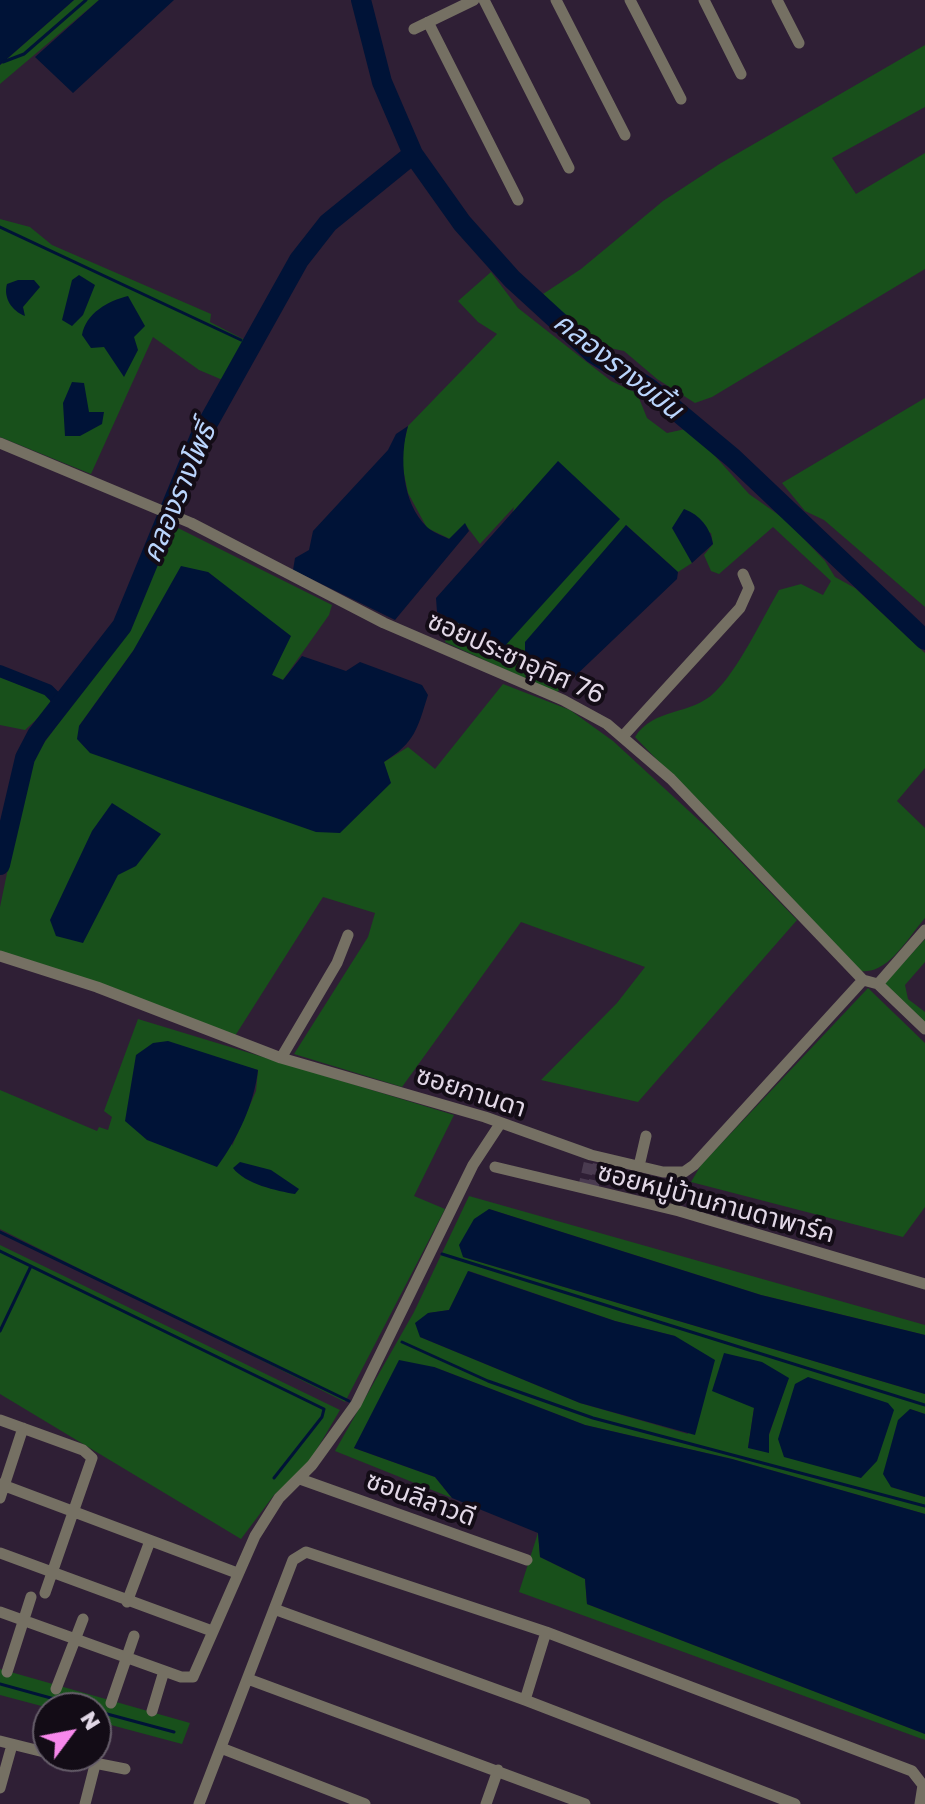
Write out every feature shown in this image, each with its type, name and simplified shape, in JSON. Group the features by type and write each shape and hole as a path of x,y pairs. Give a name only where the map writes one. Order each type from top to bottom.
{"street":[{"path":"414,29 474,0"},
{"path":"484,0 569,168"},
{"path":"556,0 625,135"},
{"path":"630,0 681,99"},
{"path":"704,0 741,74"},
{"path":"777,0 799,43"},
{"path":"428,22 518,200"},
{"name":"ซอยประชาอุทิศ 76","path":"0,443 191,523 384,623 563,700 624,735 863,980"},
{"path":"624,735 740,608 749,588 743,574"},
{"path":"878,984 925,930"},
{"path":"281,1058 337,963 348,935"},
{"name":"ซอยกานดา","path":"0,956 97,987 281,1058 500,1124 591,1155 684,1172 694,1165 863,980"},
{"path":"863,980 878,984 925,1029"},
{"path":"0,1612 125,1658 193,1677 237,1573 279,1498 300,1479 356,1404 473,1165 500,1124"},
{"path":"639,1166 646,1136"},
{"name":"ซอยหมู่บ้านกานดาพาร์ค","path":"495,1167 679,1211 925,1284"},
{"path":"0,1420 83,1450 92,1458 45,1593"},
{"path":"0,1498 23,1428"},
{"name":"ซอนลีลาวดี","path":"300,1479 527,1560"},
{"path":"2,1485 237,1573"},
{"path":"127,1602 150,1541"},
{"path":"199,1804 293,1560 306,1552 546,1632 912,1771 923,1785 920,1804"},
{"path":"0,1553 212,1631"},
{"path":"7,1672 31,1597"},
{"path":"274,1609 525,1700 795,1804"},
{"path":"56,1689 83,1619"},
{"path":"525,1700 546,1632"},
{"path":"112,1700 134,1636"},
{"path":"152,1711 164,1671"},
{"path":"248,1679 585,1804"},
{"path":"0,1788 6,1743 32,1749"},
{"path":"221,1748 365,1804"},
{"path":"112,1767 125,1769"},
{"path":"486,1804 498,1770"},
{"path":"85,1804 93,1772"}],"green space":[{"path":"74,0 99,0 0,84 0,65"},
{"path":"925,45 925,107 832,158 856,194 925,153 925,269 712,397 695,403 657,379 624,351 595,345 543,294 581,269 663,201 721,163"},
{"path":"0,219 30,227 52,245 211,314 210,322 245,340 225,381 199,370 153,337 91,474 0,437"},
{"path":"491,272 518,308 611,381 637,393 647,418 667,433 690,428 749,494 786,520 825,561 835,577 855,588 925,653 925,768 897,801 925,828 925,918 897,953 880,967 861,971 635,737 652,721 695,705 715,692 741,658 779,590 801,584 823,595 831,581 773,527 719,574 711,571 704,555 713,544 711,533 673,527 692,563 678,572 626,525 539,666 571,680 556,693 445,642 452,620 483,638 514,507 480,544 465,524 450,539 427,528 408,493 401,460 408,426 497,334 478,322 458,301"},
{"path":"925,398 925,607 824,520 805,511 782,483"},
{"path":"170,524 332,605 329,615 283,680 272,675 246,604 208,572 133,651 79,726 384,762 408,747 435,769 503,684 570,710 613,741 715,835 797,920 638,1102 541,1080 617,1003 645,967 521,922 402,1087 294,1054 368,937 375,913 323,897 235,1036 0,952 0,907 30,762 127,630"},
{"path":"0,677 50,696 50,707 25,730 0,725"},
{"path":"925,939 925,962 905,985 908,999 925,1012 925,1024 884,984"},
{"path":"868,988 925,1043 925,1207 903,1237 691,1182 701,1165"},
{"path":"138,1019 454,1115 414,1196 445,1209 345,1402 0,1229 0,1090 97,1131 99,1127 108,1130 112,1117 104,1111","holes":["233,1063 258,1070 256,1091 232,1146"]},
{"path":"469,1196 925,1325 925,1335 761,1295 489,1209 463,1257 925,1394 925,1414 910,1409 891,1487 925,1497 925,1514 732,1459 585,1425 434,1367 372,1417 354,1448 435,1477 452,1498 335,1451 414,1312","holes":["469,1271 615,1321 675,1336 688,1434 580,1403 420,1337 429,1313 449,1310","788,1378 769,1435 748,1448 754,1408"]},
{"path":"0,1245 340,1410 307,1466 274,1495 241,1539 0,1394"},
{"path":"538,1533 540,1557 585,1579 587,1604 925,1734 925,1740 519,1592"},
{"path":"0,1669 81,1692 32,1692 32,1703 0,1695"},
{"path":"112,1701 190,1723 182,1744 112,1725"}],"water":[{"path":"0,0 74,0 0,65"},
{"path":"99,0 174,0 73,93 35,57"},
{"path":"79,275 95,285 83,315 72,326 62,320 72,280"},
{"path":"34,280 40,287 23,307 25,316 13,307 6,294 7,284"},
{"path":"128,296 145,326 134,337 138,350 124,377 104,347 91,348 82,335 93,314 113,301"},
{"path":"72,382 84,383 89,412 104,412 102,424 80,436 65,436 63,403"},
{"path":"408,426 403,465 412,505 429,529 449,539 465,523 469,531 395,620 293,570 295,558 309,550 313,531 388,450 396,434"},
{"path":"558,461 620,519 504,647 437,612 436,598"},
{"path":"684,509 703,522 713,544 692,563 672,528"},
{"path":"626,525 678,572 677,579 571,680 539,666 525,652 525,642"},
{"path":"181,566 208,572 291,636 272,675 283,680 302,656 346,671 360,662 422,685 428,695 414,734 384,762 391,783 340,833 316,832 90,753 77,739 79,726 133,651"},
{"path":"112,803 161,834 136,866 118,875 83,943 56,936 50,920 92,831"},
{"path":"168,1041 258,1070 244,1120 217,1167 147,1140 125,1121 136,1055 153,1043"},
{"path":"240,1162 271,1170 299,1189 295,1194 253,1182 233,1168"},
{"path":"489,1209 761,1295 925,1335 925,1394 463,1257 459,1245 474,1219"},
{"path":"468,1271 615,1321 675,1336 715,1360 695,1435 580,1403 420,1337 415,1323 428,1313 449,1310"},
{"path":"724,1353 762,1362 789,1378 769,1434 769,1453 748,1448 754,1408 712,1391"},
{"path":"399,1360 434,1367 585,1425 732,1459 925,1514 925,1734 587,1604 585,1579 540,1557 538,1533 452,1498 435,1477 354,1448"},
{"path":"808,1377 888,1403 894,1410 877,1461 861,1478 784,1457 778,1439 795,1384"},
{"path":"910,1409 925,1414 925,1497 891,1487 883,1474 898,1420"}],"waterway":[{"path":"3,62 24,54 86,0"},
{"name":"คลองรางขมิ้น","path":"361,0 382,82 413,154 462,223 512,279 594,354 649,388 733,458 925,640"},
{"name":"คลองรางโพธิ์","path":"0,865 25,758 37,735 122,626 199,439 299,260 328,223 413,154"},
{"path":"0,227 241,340"},
{"path":"0,671 48,690 62,704"},
{"path":"0,1232 349,1401"},
{"path":"0,1251 324,1409 322,1417 274,1478"},
{"path":"442,1254 925,1405"},
{"path":"0,1331 31,1266"},
{"path":"402,1342 488,1381 593,1418 925,1506"},
{"path":"0,1684 32,1693"},
{"path":"112,1715 174,1732"}],"tunnel":[{"path":"583,1190 591,1155"},
{"path":"592,1191 600,1157"}]}
